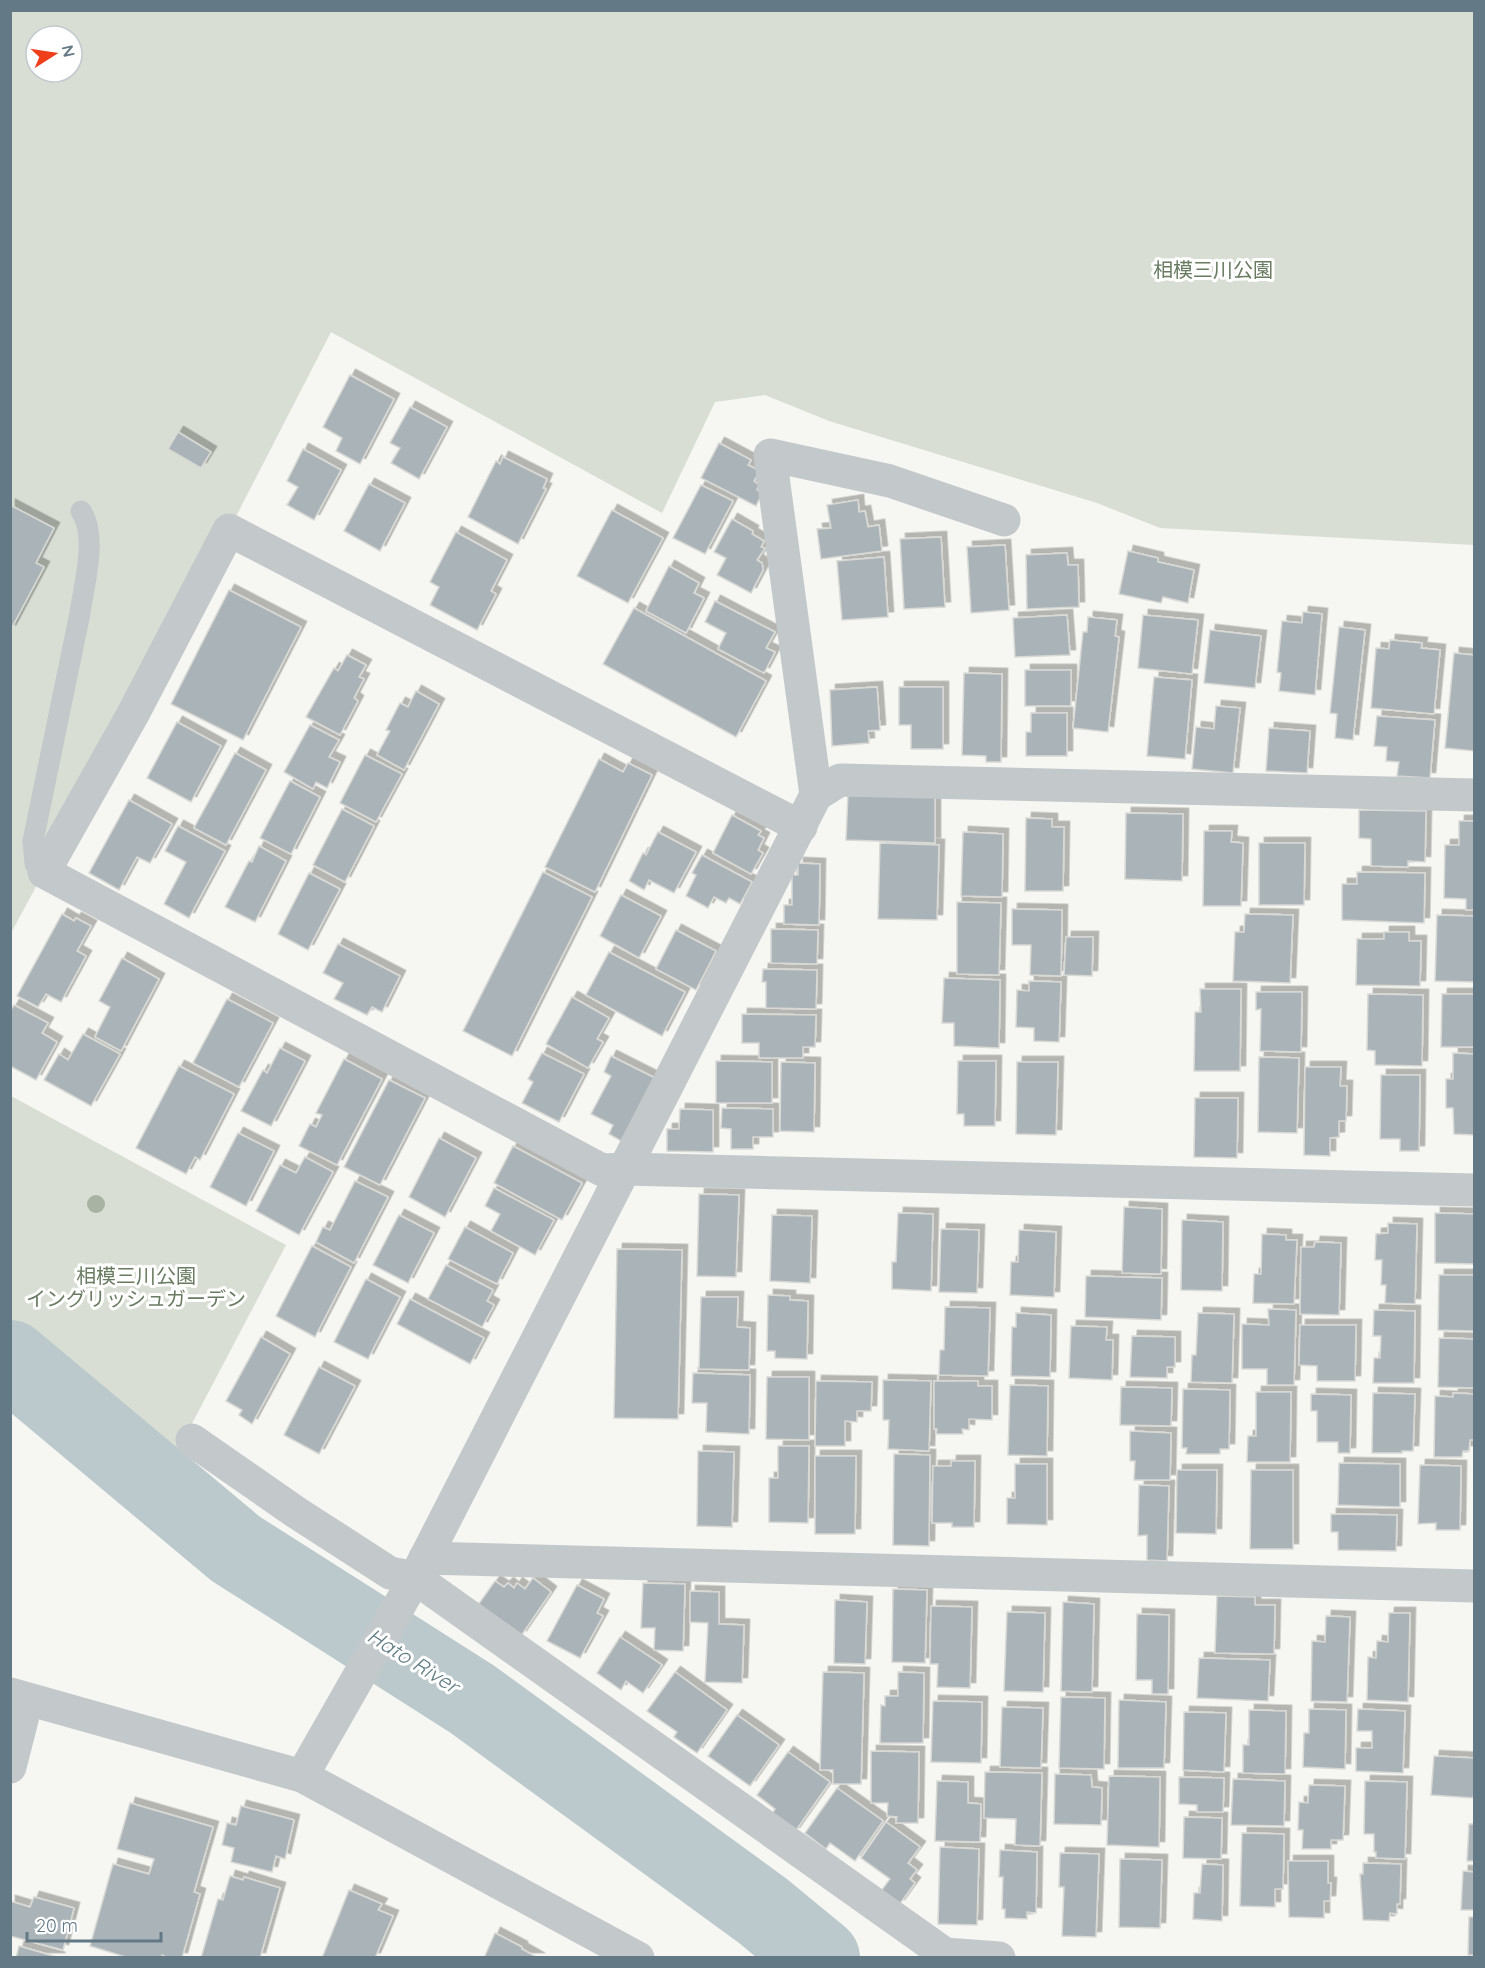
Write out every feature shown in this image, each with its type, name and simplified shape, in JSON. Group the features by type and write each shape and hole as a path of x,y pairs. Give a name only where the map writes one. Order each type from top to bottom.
{"street":[{"path":"302,1776 415,1578 816,795 771,455 890,481 1004,520"},
{"path":"801,827 229,530 133,714 44,872 602,1170 1474,1190"},
{"path":"816,795 840,780 1474,795"},
{"path":"192,1440 297,1513 390,1573 415,1578 1474,1586"},
{"path":"415,1578 945,1954 999,1958"},
{"path":"10,1767 19,1697 302,1776 638,1958"}],"lane":[{"path":"44,872 35,864 33,841 80,613 90,538 87,519 81,511"}],"green space":[{"name":"相模三川公園","path":"11,11 1474,11 1474,545 1160,528 1097,503 829,421 765,395 715,402 662,513 331,332 229,530 11,933"},
{"name":"相模三川公園 イングリッシュガーデン","path":"11,1096 286,1245 177,1452 11,1329"}],"building":[{"path":"350,375 394,399 360,464 336,451 342,438 323,427"},
{"path":"410,407 447,427 419,479 391,463 400,448 390,443"},
{"path":"178,432 211,452 201,468 168,449"},
{"path":"719,443 751,460 748,465 760,471 754,481 759,485 757,490 762,493 756,506 701,478"},
{"path":"303,449 341,470 314,520 287,505 298,487 287,481"},
{"path":"503,457 547,479 543,488 546,489 518,544 468,517 496,461 500,464"},
{"path":"369,484 405,503 380,551 344,531"},
{"path":"701,485 733,501 705,554 673,538"},
{"path":"858,500 859,512 865,511 868,527 879,525 882,551 821,559 817,529 831,528 827,505"},
{"path":"10,505 54,528 36,563 44,567 10,631"},
{"path":"612,510 663,538 628,603 577,576"},
{"path":"732,519 753,531 752,534 764,541 761,547 765,548 757,560 762,563 763,570 751,593 717,575 726,558 714,552"},
{"path":"456,532 507,560 491,591 496,594 477,630 430,605 439,587 430,582"},
{"path":"941,537 945,607 904,609 900,539"},
{"path":"1005,545 1009,610 971,613 967,547"},
{"path":"1128,551 1158,558 1158,562 1194,570 1188,603 1163,597 1161,603 1119,594"},
{"path":"1067,553 1068,565 1078,565 1079,607 1027,609 1026,555"},
{"path":"884,557 888,617 842,620 837,561"},
{"path":"669,566 699,583 694,593 704,598 686,633 646,611"},
{"path":"229,590 301,627 243,740 171,704"},
{"path":"715,601 775,632 766,648 775,652 764,673 718,649 726,633 705,622"},
{"path":"634,608 766,681 736,737 603,664"},
{"path":"1303,612 1322,614 1315,695 1279,691 1281,673 1277,672 1282,621 1302,623"},
{"path":"1067,615 1070,655 1015,657 1013,618"},
{"path":"1143,615 1198,620 1192,674 1138,668"},
{"path":"1088,617 1117,620 1115,636 1119,637 1108,732 1073,728 1083,632 1087,632"},
{"path":"1339,627 1365,630 1353,740 1335,738 1337,714 1330,713"},
{"path":"1210,630 1261,636 1255,688 1204,683"},
{"path":"1390,640 1422,643 1421,648 1440,650 1434,714 1371,708 1376,648 1389,649"},
{"path":"1454,653 1474,655 1474,751 1445,748"},
{"path":"347,655 366,665 359,677 364,679 354,698 358,701 340,735 306,717 334,668 338,671"},
{"path":"1025,670 1071,670 1071,706 1025,706"},
{"path":"964,673 1002,674 1001,762 986,762 986,756 962,755"},
{"path":"1154,677 1192,680 1185,759 1147,756"},
{"path":"877,687 880,730 868,731 869,743 832,746 830,690"},
{"path":"899,687 943,687 943,749 911,749 911,725 899,725"},
{"path":"416,691 439,704 404,770 377,755 390,731 386,730 400,703 408,707"},
{"path":"1216,706 1240,708 1233,773 1192,769 1196,727 1214,729"},
{"path":"1031,713 1067,713 1067,756 1026,756 1026,732 1031,732"},
{"path":"1377,716 1435,720 1430,778 1397,776 1399,762 1386,761 1387,747 1374,746"},
{"path":"177,722 221,746 191,802 147,778"},
{"path":"310,725 339,740 329,757 340,762 327,788 316,782 313,789 284,772"},
{"path":"1269,728 1310,731 1307,773 1266,771"},
{"path":"235,753 266,770 226,845 194,828"},
{"path":"365,755 402,774 376,822 340,803"},
{"path":"599,759 623,772 628,763 652,775 595,892 545,867"},
{"path":"290,781 320,797 291,854 260,838"},
{"path":"848,794 935,797 935,843 846,840"},
{"path":"129,800 172,824 150,863 137,857 119,890 89,873"},
{"path":"342,809 374,826 345,882 313,865"},
{"path":"1359,810 1426,811 1425,862 1408,861 1408,867 1371,866 1371,839 1359,838"},
{"path":"1126,813 1183,814 1182,881 1125,879"},
{"path":"732,815 761,831 758,835 764,838 758,850 763,853 751,874 713,853"},
{"path":"1026,818 1052,819 1052,827 1064,827 1063,891 1025,891"},
{"path":"1459,821 1474,821 1474,910 1466,910 1466,899 1444,898 1445,845 1459,845"},
{"path":"178,826 225,851 189,918 164,904 186,862 165,851"},
{"path":"1204,831 1232,831 1231,842 1243,843 1241,906 1203,906"},
{"path":"658,832 696,852 674,893 649,880 644,890 629,881 643,853 646,855"},
{"path":"963,832 1003,834 1002,897 961,896"},
{"path":"880,843 939,845 937,920 878,919"},
{"path":"1259,843 1305,843 1304,905 1259,905"},
{"path":"259,846 286,861 255,922 225,907"},
{"path":"702,855 752,882 740,904 729,898 726,903 714,897 708,908 686,896 696,875 692,873"},
{"path":"798,863 820,864 819,925 784,924 784,905 792,905 792,875 798,875"},
{"path":"543,872 592,897 512,1056 463,1031"},
{"path":"1357,872 1425,873 1424,923 1342,920 1342,884 1357,884"},
{"path":"309,873 340,889 308,950 278,934"},
{"path":"621,895 661,916 639,958 600,936"},
{"path":"957,902 1001,903 999,975 957,974"},
{"path":"1012,909 1062,910 1061,976 1030,975 1031,945 1012,945"},
{"path":"62,914 74,921 76,918 91,926 77,951 86,956 61,1002 46,994 38,1007 17,996"},
{"path":"1245,914 1293,915 1290,983 1233,981 1235,932 1244,932"},
{"path":"1437,915 1474,916 1474,982 1435,981"},
{"path":"771,929 818,930 817,964 771,963"},
{"path":"676,930 716,951 696,990 656,969"},
{"path":"1384,932 1409,932 1409,941 1421,941 1420,986 1356,985 1357,939 1384,939"},
{"path":"1066,937 1093,937 1092,976 1064,975"},
{"path":"338,944 400,976 382,1012 372,1007 367,1015 334,999 343,983 323,973"},
{"path":"609,952 685,992 662,1036 586,995"},
{"path":"122,958 159,979 121,1051 95,1037 110,1007 99,1001"},
{"path":"763,969 817,970 816,1009 766,1008 766,982 762,982"},
{"path":"944,978 1000,980 999,1048 954,1046 954,1023 942,1023"},
{"path":"1029,981 1061,982 1059,1042 1034,1041 1034,1028 1016,1027 1017,990 1029,991"},
{"path":"1200,989 1241,989 1240,1071 1194,1071 1195,1012 1201,1012"},
{"path":"1256,992 1302,992 1301,1052 1260,1051 1261,1009 1256,1010"},
{"path":"1368,994 1423,995 1422,1066 1375,1065 1375,1051 1367,1050"},
{"path":"1442,994 1474,994 1474,1047 1441,1047"},
{"path":"572,997 609,1018 597,1039 603,1042 588,1068 546,1044"},
{"path":"227,999 273,1023 239,1087 193,1063"},
{"path":"14,1005 48,1023 42,1033 57,1042 36,1080 10,1066 10,1012"},
{"path":"742,1014 816,1015 815,1047 803,1047 803,1058 759,1058 759,1043 742,1043"},
{"path":"83,1034 120,1054 91,1106 44,1080 59,1054 68,1060"},
{"path":"280,1048 305,1061 271,1126 241,1111 263,1070 267,1073"},
{"path":"542,1053 584,1074 559,1122 522,1103 533,1082 528,1079"},
{"path":"1453,1053 1474,1054 1474,1135 1454,1134 1453,1108 1446,1108 1446,1079 1453,1079"},
{"path":"611,1056 655,1078 621,1141 609,1134 613,1125 591,1114 611,1076 604,1072"},
{"path":"1259,1057 1299,1058 1297,1133 1258,1132"},
{"path":"344,1059 382,1079 337,1165 299,1146 310,1124 316,1127 322,1115 316,1113"},
{"path":"716,1061 772,1062 772,1103 716,1103"},
{"path":"958,1061 996,1061 995,1126 964,1126 964,1114 957,1114"},
{"path":"781,1062 815,1063 814,1132 780,1131"},
{"path":"1017,1062 1058,1062 1056,1135 1016,1134"},
{"path":"179,1066 234,1094 200,1160 195,1157 186,1174 136,1148"},
{"path":"1305,1067 1341,1067 1340,1086 1347,1086 1346,1121 1339,1121 1339,1137 1330,1138 1330,1156 1304,1155"},
{"path":"1381,1075 1420,1075 1419,1151 1400,1151 1400,1139 1380,1139"},
{"path":"389,1080 425,1098 380,1185 344,1167"},
{"path":"1195,1098 1238,1098 1237,1158 1194,1157"},
{"path":"722,1108 773,1109 773,1137 753,1137 753,1149 731,1149 731,1129 721,1128"},
{"path":"680,1109 713,1110 713,1152 667,1151 667,1129 679,1129"},
{"path":"238,1133 274,1151 246,1206 210,1187"},
{"path":"439,1138 476,1158 445,1217 409,1197"},
{"path":"513,1146 582,1183 562,1220 494,1183"},
{"path":"305,1157 333,1172 299,1235 256,1211 280,1165 296,1173"},
{"path":"355,1181 388,1197 354,1263 316,1242 323,1227 330,1230"},
{"path":"494,1188 554,1220 535,1255 491,1231 500,1214 485,1206"},
{"path":"699,1194 739,1195 736,1277 697,1276"},
{"path":"1124,1207 1162,1209 1161,1274 1122,1273"},
{"path":"898,1213 933,1214 931,1291 892,1289 892,1262 896,1262"},
{"path":"1435,1213 1474,1214 1474,1264 1435,1263"},
{"path":"399,1215 434,1233 408,1283 373,1265"},
{"path":"772,1215 812,1216 810,1283 770,1281"},
{"path":"1182,1220 1223,1222 1222,1291 1181,1290"},
{"path":"1388,1223 1417,1224 1415,1304 1385,1303 1386,1285 1381,1285 1382,1260 1375,1260 1376,1234 1388,1233"},
{"path":"465,1227 513,1253 497,1284 448,1259"},
{"path":"941,1229 979,1230 977,1293 939,1292"},
{"path":"1019,1230 1056,1232 1054,1297 1010,1295 1011,1262 1018,1262"},
{"path":"1262,1234 1286,1235 1286,1240 1297,1240 1294,1304 1253,1303 1254,1274 1261,1274"},
{"path":"1315,1242 1341,1243 1339,1315 1300,1314 1301,1247 1314,1247"},
{"path":"312,1246 351,1267 315,1337 276,1316"},
{"path":"617,1249 682,1250 678,1419 614,1418"},
{"path":"446,1265 493,1290 487,1301 494,1305 482,1327 428,1299"},
{"path":"1439,1275 1474,1275 1474,1331 1438,1330"},
{"path":"1086,1276 1162,1278 1161,1320 1085,1317"},
{"path":"366,1279 400,1297 368,1359 334,1342"},
{"path":"768,1295 790,1296 790,1300 808,1301 807,1359 775,1358 775,1351 767,1351"},
{"path":"701,1297 738,1297 737,1327 750,1328 749,1370 699,1369"},
{"path":"410,1299 484,1338 470,1364 397,1324"},
{"path":"945,1307 990,1308 988,1376 939,1375 940,1350 944,1350"},
{"path":"1268,1309 1296,1310 1294,1385 1267,1385 1267,1369 1242,1369 1242,1324 1269,1325"},
{"path":"1374,1310 1415,1311 1414,1383 1373,1383 1374,1358 1380,1358 1381,1336 1373,1336"},
{"path":"1016,1313 1051,1315 1050,1377 1011,1376 1012,1327 1016,1327"},
{"path":"1198,1313 1234,1314 1232,1383 1191,1382 1192,1355 1196,1355"},
{"path":"1300,1325 1356,1325 1355,1381 1317,1381 1317,1366 1299,1365"},
{"path":"1071,1326 1107,1327 1106,1340 1113,1340 1112,1380 1069,1378"},
{"path":"1132,1336 1175,1337 1175,1367 1167,1367 1167,1378 1130,1377"},
{"path":"261,1337 290,1354 252,1424 239,1415 242,1410 226,1401"},
{"path":"1439,1338 1474,1339 1474,1388 1438,1387"},
{"path":"319,1367 355,1386 319,1454 284,1435"},
{"path":"693,1373 750,1375 749,1434 706,1432 707,1403 692,1403"},
{"path":"767,1377 809,1377 809,1440 766,1439"},
{"path":"883,1380 931,1381 929,1451 888,1449 889,1420 883,1420"},
{"path":"816,1381 872,1382 871,1411 857,1411 857,1422 845,1421 845,1446 815,1446"},
{"path":"934,1381 978,1381 978,1386 992,1386 992,1420 969,1419 969,1430 962,1429 963,1434 936,1434 937,1429 934,1429"},
{"path":"1010,1385 1048,1386 1047,1456 1008,1455"},
{"path":"1121,1387 1172,1388 1171,1426 1120,1425"},
{"path":"1183,1389 1230,1390 1229,1449 1220,1449 1220,1454 1186,1454 1187,1448 1182,1448"},
{"path":"1256,1392 1291,1392 1290,1462 1247,1462 1248,1436 1256,1436"},
{"path":"1373,1393 1415,1394 1413,1451 1372,1453"},
{"path":"1453,1393 1474,1394 1474,1440 1470,1440 1469,1451 1463,1451 1462,1457 1434,1457 1435,1396 1453,1397"},
{"path":"1311,1394 1351,1395 1350,1453 1338,1453 1338,1442 1317,1442 1317,1411 1311,1411"},
{"path":"1130,1431 1171,1433 1170,1480 1134,1480 1135,1461 1130,1461"},
{"path":"778,1446 809,1446 808,1523 769,1522 769,1478 778,1478"},
{"path":"698,1451 734,1452 732,1527 697,1526"},
{"path":"894,1454 930,1455 929,1546 893,1545"},
{"path":"815,1456 856,1456 855,1534 815,1534"},
{"path":"951,1461 975,1461 974,1527 952,1527 952,1523 932,1523 933,1466 951,1466"},
{"path":"1339,1463 1400,1464 1400,1507 1338,1505"},
{"path":"1015,1464 1047,1464 1047,1525 1007,1524 1007,1498 1015,1498"},
{"path":"1420,1465 1461,1466 1460,1530 1436,1530 1436,1523 1418,1524"},
{"path":"1177,1470 1217,1470 1216,1534 1176,1533"},
{"path":"1251,1470 1293,1470 1293,1549 1250,1549"},
{"path":"1139,1485 1169,1486 1167,1561 1147,1560 1147,1535 1138,1536"},
{"path":"1331,1514 1397,1515 1396,1551 1338,1550 1338,1532 1331,1532"},
{"path":"533,1578 551,1592 521,1636 478,1605 495,1581 504,1587 508,1583 514,1588 517,1583 525,1589"},
{"path":"643,1583 685,1584 683,1651 654,1650 655,1628 641,1628"},
{"path":"577,1585 604,1599 597,1613 603,1616 580,1658 547,1641"},
{"path":"893,1589 927,1590 925,1663 892,1662"},
{"path":"690,1591 719,1592 719,1624 744,1625 742,1683 705,1682 708,1623 690,1622"},
{"path":"1217,1596 1255,1597 1255,1605 1275,1605 1274,1654 1215,1653"},
{"path":"835,1600 867,1602 865,1664 834,1663"},
{"path":"1063,1602 1094,1604 1092,1692 1061,1691"},
{"path":"931,1606 972,1607 970,1688 937,1687 938,1664 930,1664"},
{"path":"1007,1612 1045,1613 1043,1692 1004,1691"},
{"path":"1389,1613 1410,1613 1408,1702 1367,1700 1368,1657 1376,1658 1377,1641 1388,1642"},
{"path":"1137,1614 1169,1615 1168,1694 1152,1694 1152,1680 1136,1680"},
{"path":"1326,1616 1350,1617 1347,1702 1311,1701 1312,1641 1325,1642"},
{"path":"620,1637 662,1665 643,1693 626,1681 621,1690 597,1673"},
{"path":"1199,1658 1270,1660 1268,1701 1197,1698"},
{"path":"675,1672 727,1710 697,1753 674,1737 677,1732 647,1711"},
{"path":"823,1672 864,1673 861,1784 833,1784 833,1770 820,1770"},
{"path":"898,1672 924,1673 923,1743 880,1743 881,1705 885,1706 885,1696 898,1696"},
{"path":"1061,1697 1105,1698 1104,1769 1059,1768"},
{"path":"1119,1700 1166,1702 1164,1768 1118,1768"},
{"path":"933,1701 982,1702 981,1763 931,1762"},
{"path":"1002,1707 1043,1708 1041,1768 1000,1767"},
{"path":"1309,1709 1346,1710 1345,1769 1303,1767 1304,1733 1309,1733"},
{"path":"1358,1709 1405,1711 1403,1773 1356,1771 1356,1748 1372,1748 1372,1731 1357,1731"},
{"path":"1249,1710 1286,1711 1285,1774 1243,1773 1243,1745 1249,1745"},
{"path":"1184,1712 1226,1713 1224,1772 1183,1770"},
{"path":"737,1715 779,1745 750,1786 708,1756"},
{"path":"871,1751 919,1752 918,1823 896,1823 897,1817 887,1816 888,1803 871,1803"},
{"path":"788,1752 830,1782 794,1833 771,1816 775,1809 757,1795"},
{"path":"1434,1756 1474,1758 1473,1798 1431,1795"},
{"path":"985,1772 1042,1773 1040,1846 1015,1845 1016,1819 984,1818"},
{"path":"1055,1774 1091,1775 1092,1787 1102,1788 1101,1825 1054,1824"},
{"path":"1109,1776 1160,1777 1159,1847 1107,1845"},
{"path":"1179,1777 1224,1778 1223,1812 1197,1812 1197,1805 1179,1804"},
{"path":"1233,1779 1285,1781 1284,1826 1231,1825"},
{"path":"937,1781 968,1782 968,1803 981,1804 980,1842 935,1841"},
{"path":"1365,1781 1407,1782 1405,1859 1376,1858 1374,1834 1364,1834"},
{"path":"1309,1785 1345,1786 1343,1840 1331,1840 1331,1849 1302,1849 1303,1830 1298,1830 1299,1802 1308,1803"},
{"path":"837,1788 883,1821 855,1861 830,1843 826,1849 805,1833"},
{"path":"130,1803 213,1827 194,1892 200,1894 182,1958 169,1958 162,1955 161,1958 129,1958 90,1946 113,1864 149,1874 154,1859 117,1849"},
{"path":"241,1806 294,1820 285,1859 276,1856 272,1872 231,1862 234,1848 222,1845 227,1823 236,1825"},
{"path":"1184,1817 1222,1818 1221,1859 1183,1858"},
{"path":"886,1822 920,1847 908,1863 917,1870 910,1879 915,1883 899,1905 881,1891 890,1879 861,1858"},
{"path":"1469,1824 1474,1824 1474,1861 1467,1861"},
{"path":"1242,1833 1284,1834 1283,1889 1275,1889 1275,1907 1240,1906"},
{"path":"940,1847 979,1849 977,1925 938,1924"},
{"path":"1000,1850 1037,1852 1036,1913 1027,1912 1027,1919 1005,1918 1005,1909 1002,1909 1003,1877 999,1877"},
{"path":"1060,1853 1099,1854 1096,1937 1062,1936 1064,1887 1059,1887"},
{"path":"1120,1859 1162,1860 1160,1928 1119,1927"},
{"path":"1288,1861 1328,1861 1328,1883 1331,1883 1330,1901 1324,1901 1324,1918 1289,1917"},
{"path":"1363,1863 1401,1864 1400,1904 1397,1904 1397,1914 1390,1913 1389,1921 1363,1920 1360,1874 1363,1874"},
{"path":"1202,1864 1223,1865 1222,1921 1193,1919 1194,1893 1200,1893"},
{"path":"1463,1871 1474,1872 1474,1910 1461,1910"},
{"path":"230,1876 243,1880 244,1877 280,1888 260,1958 201,1958 218,1899 223,1900"},
{"path":"349,1890 382,1904 378,1910 393,1916 375,1958 322,1958"},
{"path":"34,1897 74,1908 63,1950 10,1936 10,1901 30,1907"},
{"path":"1469,1917 1474,1917 1474,1955 1468,1955"},
{"path":"495,1933 522,1947 538,1958 484,1958"},
{"path":"19,1946 60,1958 16,1958"}],"waterway":[{"name":"Hato River","path":"10,1360 236,1549 472,1699 763,1911 820,1958"}]}
